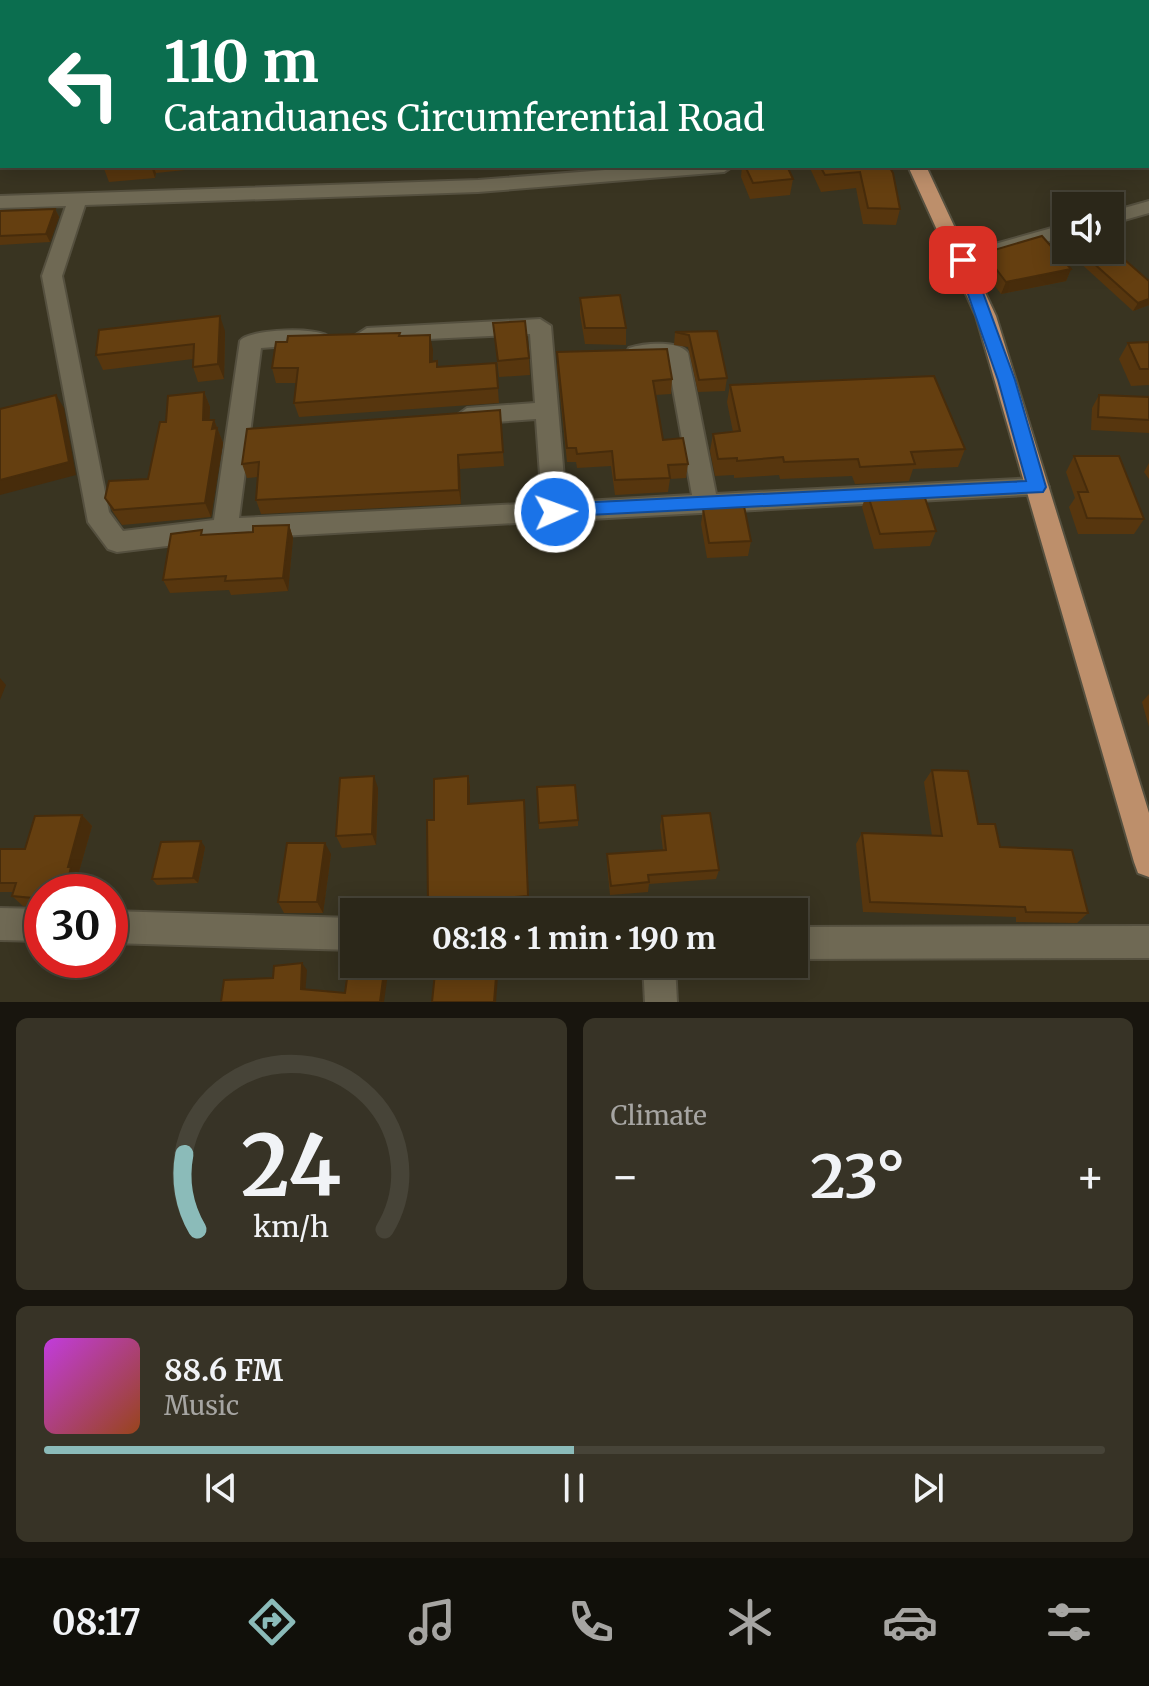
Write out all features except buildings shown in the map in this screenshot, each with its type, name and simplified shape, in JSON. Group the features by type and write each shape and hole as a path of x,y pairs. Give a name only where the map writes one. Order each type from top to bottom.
{"main road":[{"path":"918,168 963,260 1007,380 1149,862"}],"street":[{"path":"373,188 374,168"},
{"path":"0,202 588,179 703,168"},
{"path":"78,199 52,276 97,515 117,542 225,529 1037,487"},
{"path":"1124,214 1149,207"},
{"path":"963,260 1052,234"},
{"path":"225,529 249,432 251,341 540,326 550,354 547,410 555,512"},
{"path":"617,354 677,353 706,505"},
{"path":"440,418 547,410"},
{"path":"0,924 24,925"},
{"path":"128,928 340,934"},
{"path":"808,943 1149,942"},
{"path":"660,978 661,1002"}],"route":[{"path":"555,512 1037,487 1007,380 963,260"}]}
